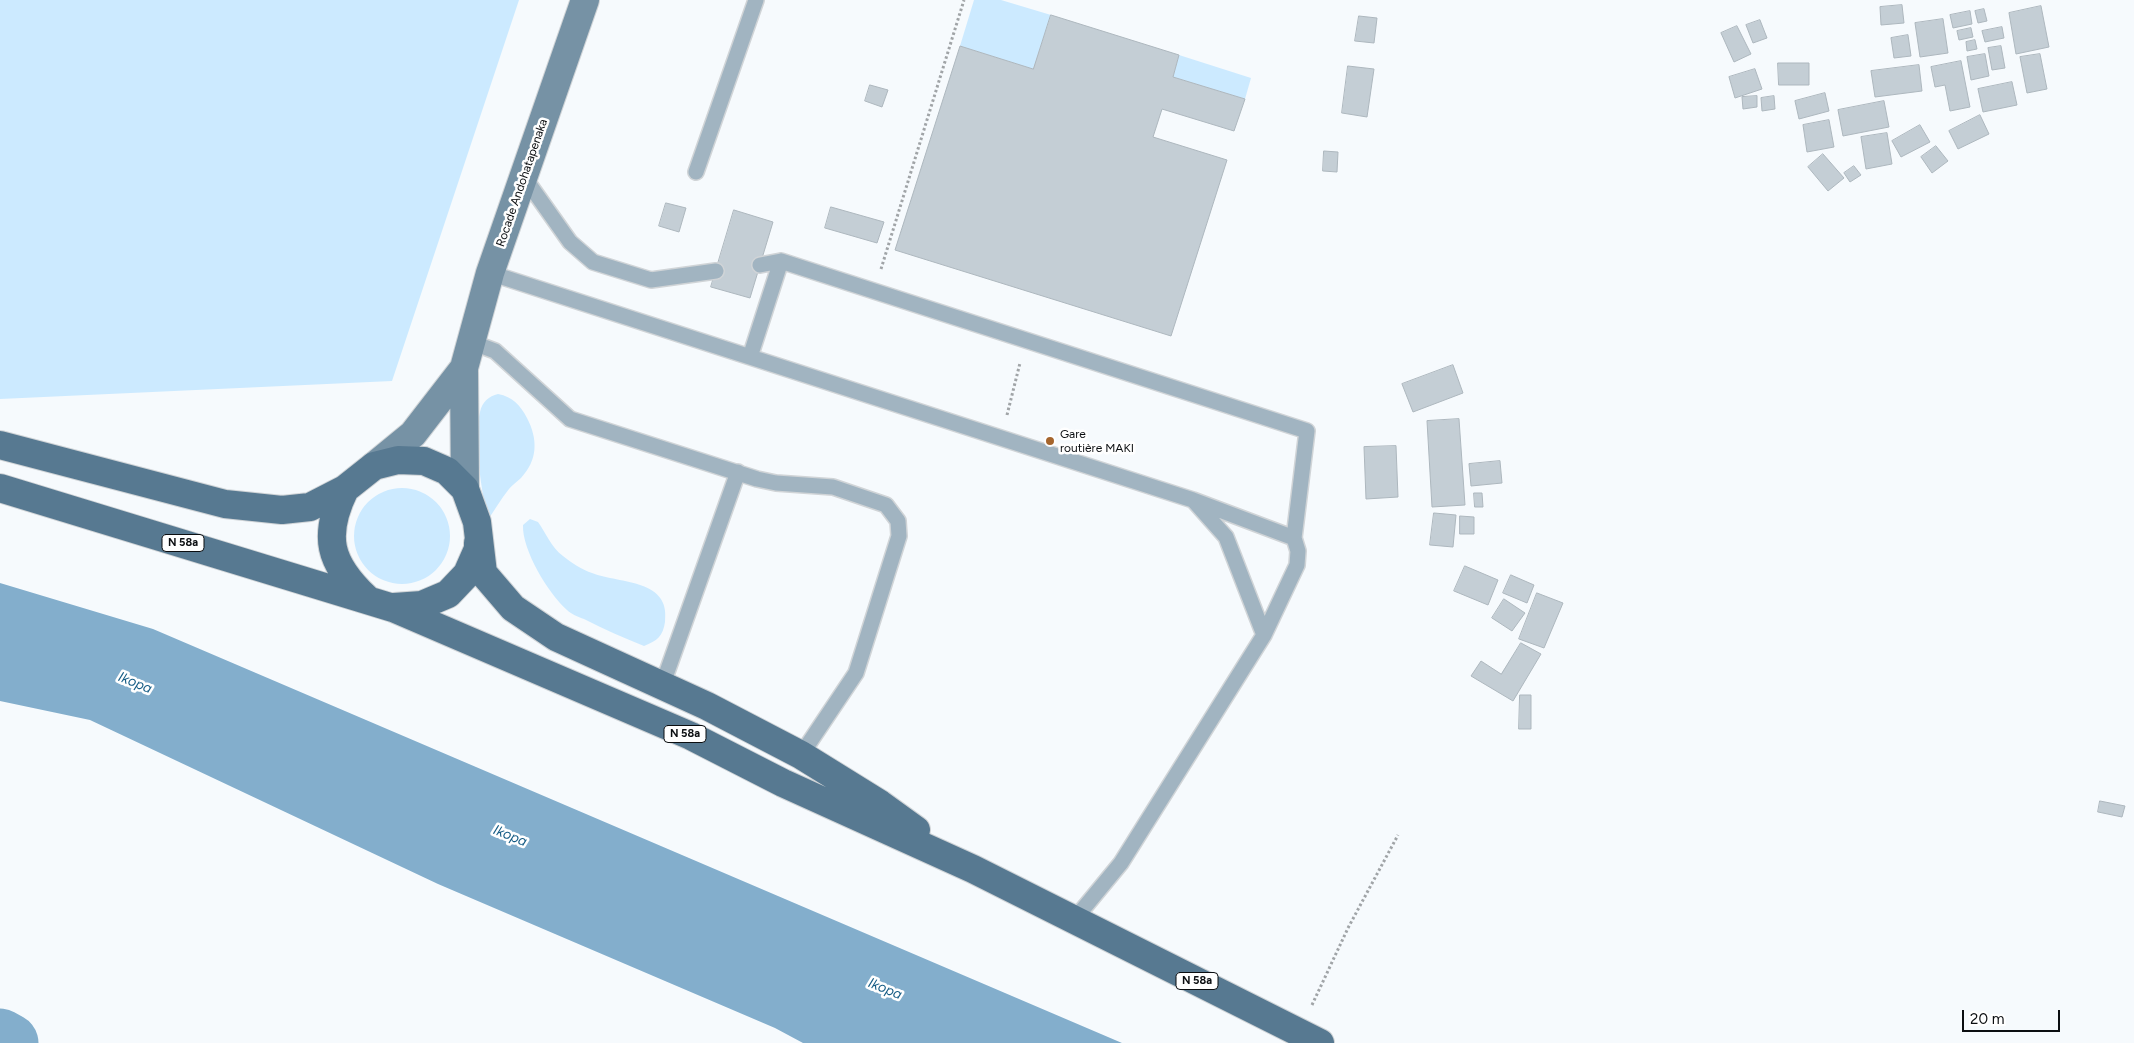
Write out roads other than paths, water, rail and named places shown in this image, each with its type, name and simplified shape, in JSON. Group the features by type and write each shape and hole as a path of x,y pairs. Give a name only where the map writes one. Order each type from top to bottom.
{"main road":[{"name":"Rocade Andohatapenaka","path":"464,368 490,272 585,0"},
{"path":"0,446 225,504 282,510 310,508 345,488 413,434 464,368"},
{"path":"393,608 422,606 448,594 467,574 478,549 477,522 465,489 464,368"},
{"path":"374,466 398,460 424,462 447,471 465,489"},
{"name":"N 58a","path":"0,488 366,598 393,608 691,736 783,783 973,869 1309,1038"},
{"path":"345,488 335,510 331,535 334,551 336,560 348,581 366,598"},
{"name":"N 58a","path":"477,522 483,573 513,608 556,637 707,706 800,756 880,804 973,869"}],"lane":[{"path":"696,172 756,0"},
{"path":"524,177 570,242 593,262 651,280 716,271"},
{"path":"750,357 781,262"},
{"path":"760,265 781,262 1307,431 1294,538 1298,551 1297,565 1264,635 1121,863 1074,920"},
{"path":"490,272 1193,500 1294,538"},
{"path":"471,342 495,351 570,419 776,483 833,487 886,506 898,521 899,536 856,673 800,756"},
{"path":"662,686 738,472"},
{"path":"1193,500 1226,537 1264,635"}],"water":[{"path":"0,583 153,629 1122,1043 803,1043 775,1028 438,884 90,720 0,701"}],"waterway":[{"name":"Ikopa","path":"0,1038 9,1043"}],"place":[{"name":"Gare routière MAKI","path":"1050,441"}]}
